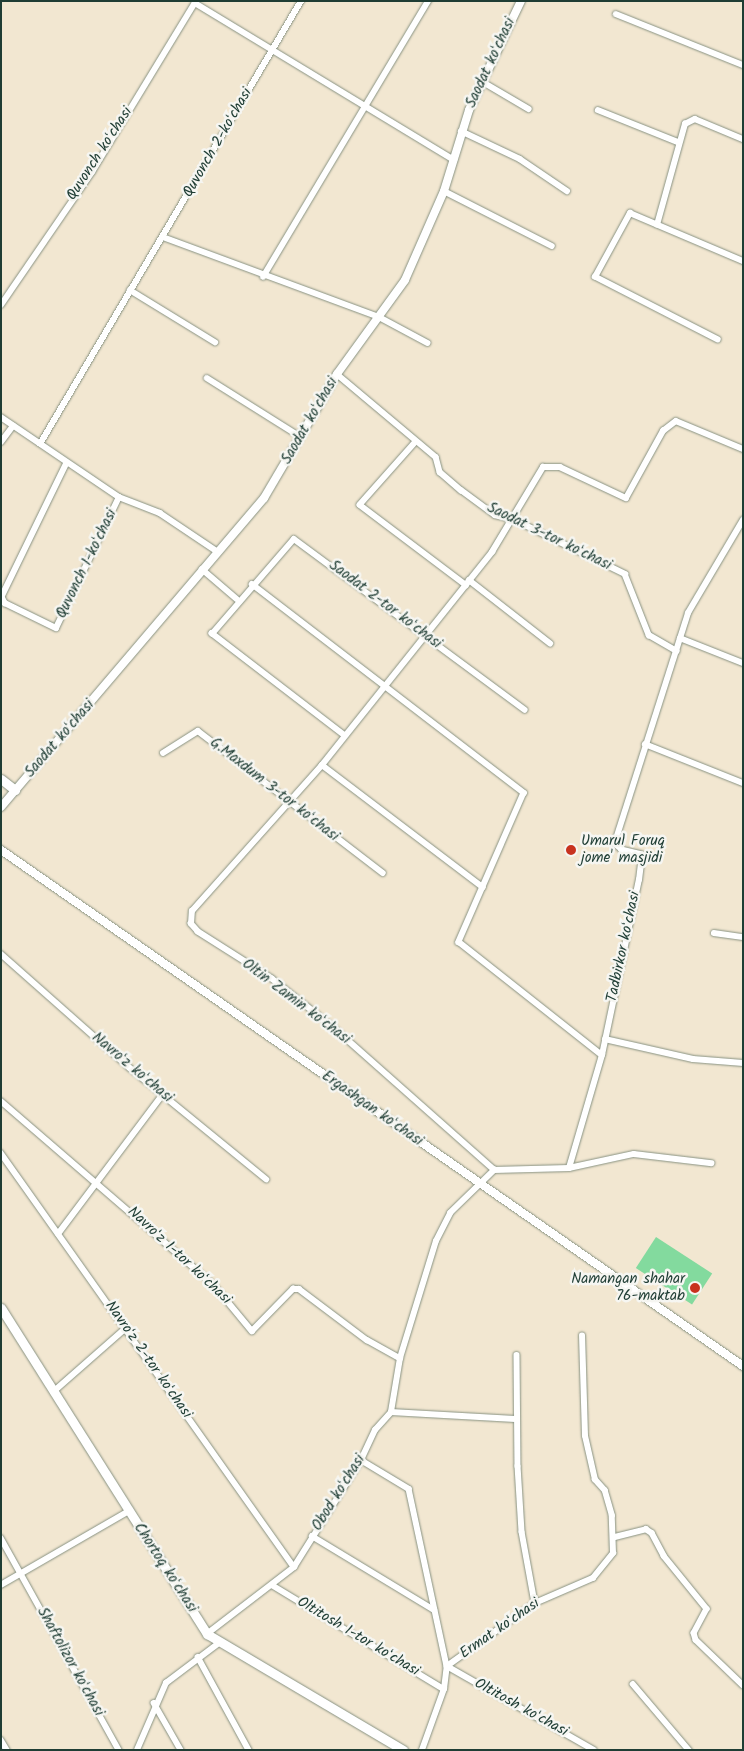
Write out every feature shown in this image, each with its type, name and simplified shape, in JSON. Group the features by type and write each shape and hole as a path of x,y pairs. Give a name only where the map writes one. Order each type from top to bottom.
{"main road":[{"path":"1,779 15,790"},
{"name":"Chortoq koʻchasi","path":"1,1308 207,1634 403,1750"}],"street":[{"name":"Quvonch 2-koʻchasi","path":"163,237 301,1"},
{"path":"264,277 428,1"},
{"name":"Saodat koʻchasi","path":"1,807 76,724 202,569 264,498 302,437 337,374 405,280 444,192 461,131 520,1"},
{"path":"196,2 366,108 454,160"},
{"name":"Quvonch koʻchasi","path":"1,305 92,172 196,2"},
{"path":"616,14 743,65"},
{"path":"483,82 529,109"},
{"path":"598,110 678,142"},
{"path":"657,225 678,142 685,124 695,119 743,139"},
{"path":"461,131 520,159 567,191"},
{"path":"444,192 552,246"},
{"path":"718,340 595,279 626,214 743,261"},
{"path":"40,444 163,237 264,277 379,317 428,342"},
{"path":"130,290 215,342"},
{"name":"Saodat 3-tor koʻchasi","path":"337,374 436,457 440,472 460,490 495,515 511,519 625,574 649,635 677,651"},
{"path":"206,378 302,437"},
{"name":"Quvonch 1-koʻchasi","path":"1,417 119,497 160,513 218,552"},
{"path":"289,804 467,582 511,519 535,475 550,464 626,498 663,430 676,421 743,449"},
{"path":"1,442 13,426"},
{"path":"416,442 360,505 550,643"},
{"name":"Quvonch 1-koʻchasi","path":"67,463 2,597 5,603 56,628 119,497"},
{"name":"Tadbirkor koʻchasi","path":"570,1168 602,1055 642,855 622,850 616,845 616,839 688,612 743,520"},
{"name":"Saodat 2-tor koʻchasi","path":"252,584 297,538 525,710"},
{"path":"202,569 237,599"},
{"path":"345,736 215,640 212,632 237,599 252,584 524,793 459,942 602,1055"},
{"path":"680,638 743,663"},
{"name":"G.Maxdum 3-tor koʻchasi","path":"163,753 198,731 289,804 383,873"},
{"path":"645,744 743,783"},
{"path":"322,765 483,887"},
{"name":"Oltin Zamin koʻchasi","path":"289,804 192,911 193,928 330,1025 494,1170"},
{"name":"Ergashgan koʻchasi","path":"1,850 743,1366"},
{"path":"714,933 743,937"},
{"name":"Navroʻz koʻchasi","path":"1,954 163,1094 266,1179"},
{"path":"605,1039 693,1059 743,1063"},
{"path":"58,1234 163,1094"},
{"name":"Navroʻz 1-tor koʻchasi","path":"1,1101 98,1181 214,1284 252,1331 293,1289 299,1289 366,1340 400,1358"},
{"name":"Navroʻz 2-tor koʻchasi","path":"1,1153 127,1328 294,1567"},
{"path":"477,1182 494,1170 570,1168 634,1154 711,1163"},
{"name":"Obod koʻchasi","path":"207,1634 294,1567 361,1460 375,1430 390,1412 400,1358 443,1225 477,1182"},
{"path":"53,1392 127,1328"},
{"path":"582,1336 585,1436 615,1537 646,1529 652,1533 664,1556 707,1609 694,1633 696,1640 743,1685"},
{"path":"517,1355 515,1419 522,1532 536,1603"},
{"path":"390,1412 515,1419"},
{"path":"361,1460 409,1489 447,1666"},
{"path":"1,1585 129,1512"},
{"path":"312,1536 434,1610"},
{"name":"Ermat koʻchasi","path":"422,1750 444,1689 447,1666 536,1603 593,1578 613,1552 615,1537"},
{"name":"Shaftolizor koʻchasi","path":"1,1538 119,1750"},
{"name":"Oltitosh 1-tor koʻchasi","path":"272,1585 444,1689"},
{"path":"137,1750 154,1704 166,1683 219,1642"},
{"path":"198,1657 249,1750"},
{"name":"Oltitosh koʻchasi","path":"447,1666 594,1750"},
{"path":"633,1684 690,1750"},
{"path":"154,1704 182,1750"},
{"path":"1,1740 7,1750"}],"green space":[{"path":"656,1237 712,1273 692,1305 636,1268"}],"place":[{"name":"Umarul Foruq jome' masjidi","path":"571,850"},
{"name":"Namangan shahar 76-maktab","path":"695,1288"}]}
